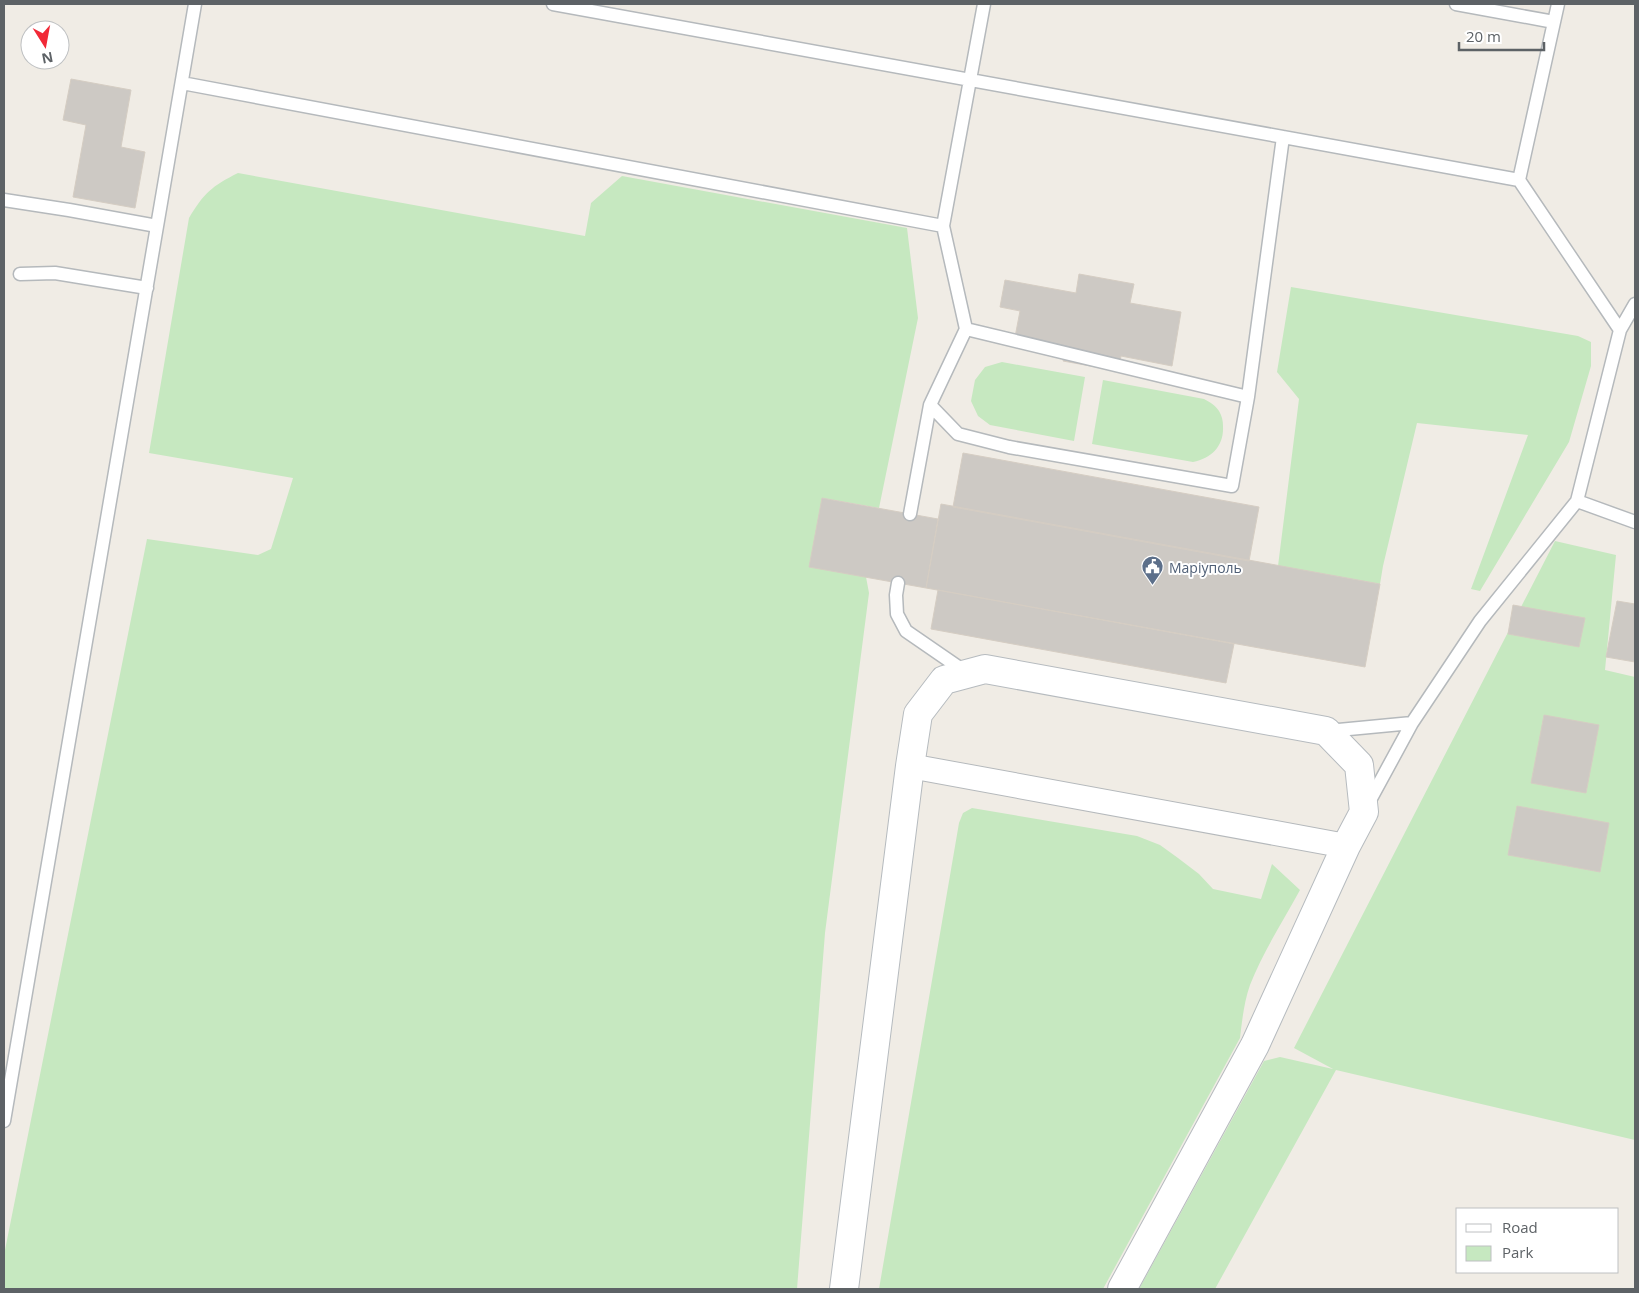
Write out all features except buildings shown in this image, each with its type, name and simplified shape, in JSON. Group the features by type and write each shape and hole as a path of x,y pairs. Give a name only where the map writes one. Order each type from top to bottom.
{"main road":[{"path":"844,1289 918,714 944,680 985,669 1326,731 1359,765 1364,812 1346,846 1255,1045 1122,1289"}],"street":[{"path":"910,766 1346,846"}],"lane":[{"path":"4,1121 196,4"},
{"path":"553,4 1519,180 1620,330"},
{"path":"910,514 930,404 966,329 943,226 984,4"},
{"path":"1456,4 1554,22"},
{"path":"1519,180 1558,4"},
{"path":"182,83 943,226"},
{"path":"930,404 958,434 1009,447 1232,486 1248,397 1283,137"},
{"path":"4,200 157,226"},
{"path":"20,274 55,272 147,288"},
{"path":"1364,812 1412,723 1480,621 1577,501 1620,330 1635,304"},
{"path":"966,329 1248,397"},
{"path":"1577,501 1635,522"},
{"path":"898,583 896,595 897,614 906,631 967,674"},
{"path":"1326,731 1412,723"}],"green space":[{"path":"238,173 585,236 591,203 622,176 907,228 918,318 879,508 822,498 866,577 869,593 825,933 797,1289 4,1289 4,1255 147,539 258,555 271,549 293,478 149,453 189,218 209,191"},
{"path":"1291,287 1578,336 1591,342 1591,366 1569,442 1480,591 1471,589 1528,435 1417,423 1380,584 1278,566 1299,399 1277,372"},
{"path":"1002,362 1085,377 1074,441 990,425 978,416 971,401 975,380 985,367"},
{"path":"1103,380 1206,400 1218,409 1222,419 1223,433 1219,445 1206,458 1193,462 1092,444"},
{"path":"1555,541 1616,555 1605,670 1635,677 1635,1140 1336,1070 1215,1289 1139,1289 1264,1061 1280,1057 1333,1069 1294,1048"},
{"path":"972,808 1137,836 1160,845 1199,874 1213,889 1261,899 1272,864 1300,890 1267,949 1250,985 1240,1038 1103,1289 879,1289 959,823 963,813"}],"place":[{"name":"Маріуполь","path":"1153,586"}]}
